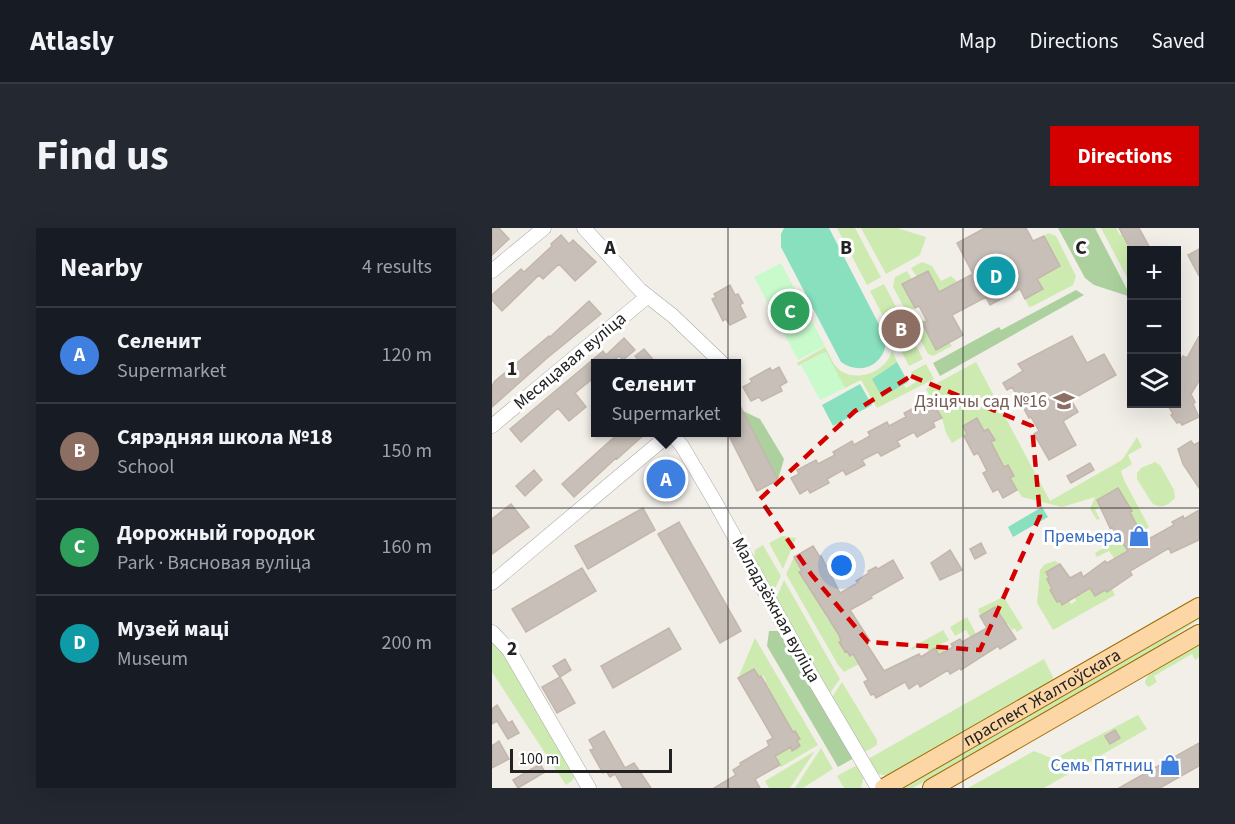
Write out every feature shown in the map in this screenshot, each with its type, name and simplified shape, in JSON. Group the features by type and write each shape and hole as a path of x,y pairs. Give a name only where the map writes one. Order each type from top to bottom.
{"main road":[{"name":"праспект Жалтоўскага","path":"884,788 1199,607"},
{"name":"праспект Жалтоўскага","path":"932,788 1199,634"}],"street":[{"path":"492,271 544,228"},
{"path":"584,228 620,269 719,359"},
{"name":"Месяцавая вуліца","path":"492,426 648,296"},
{"name":"Маладзёжная вуліца","path":"492,583 667,437"},
{"name":"Маладзёжная вуліца","path":"675,437 714,500 809,671 878,788"},
{"path":"492,632 509,650 589,788"}],"highlighted area":[{"path":"911,376 1032,426 1040,516 980,650 868,642 811,574 760,499 855,411"}],"green space":[{"path":"784,228 829,228 886,338 885,347 878,361 865,368 849,366 841,362 781,247 781,234"},
{"path":"837,228 855,228 881,277 867,285"},
{"path":"861,228 897,228 926,237 920,255 886,274"},
{"path":"1058,228 1095,228 1127,289 1127,296 1094,285 1085,278"},
{"path":"1101,228 1116,228 1128,246 1127,277"},
{"path":"1048,233 1056,236 1076,276 1073,285 1029,307 1025,299 1043,289 1037,279 1046,257 1053,253 1044,236"},
{"path":"922,262 932,266 941,281 951,276 958,282 943,290 943,298 928,271 917,277 911,268"},
{"path":"781,263 825,346 798,360 754,277"},
{"path":"907,271 912,279 903,285 915,308 907,313 893,287 895,277"},
{"path":"884,284 923,359 909,366 870,291"},
{"path":"1076,290 1084,295 940,376 933,363 999,327 1001,330"},
{"path":"930,316 932,318 923,323 952,346 933,356 928,354 914,328 914,325"},
{"path":"825,347 838,369 856,376 879,369 892,350 897,362 873,379 882,396 916,382 911,372 926,364 934,379 877,408 861,380 845,388 823,353 798,366 797,363"},
{"path":"826,352 845,388 820,400 801,365"},
{"path":"897,362 908,382 882,397 872,379"},
{"path":"976,362 1050,501 1122,460 1137,437 1142,447 1128,455 1132,464 1121,471 1149,527 1137,534 1133,528 1137,525 1135,521 1132,523 1118,488 1097,500 1102,505 1095,510 1100,519 1097,520 1090,509 1095,497 1062,507 1022,497 1010,478 1014,476 1008,465 1004,467 991,442 994,440 988,429 984,431 977,418 963,426 967,434 952,443 946,433 942,418 926,389"},
{"path":"860,384 872,405 833,426 822,405"},
{"path":"743,411 760,419 784,459 778,480"},
{"path":"1155,462 1160,465 1174,490 1175,498 1167,505 1152,503 1137,479 1137,473 1141,468"},
{"path":"1042,507 1048,517 1013,537 1008,527"},
{"path":"782,536 796,538 783,569 769,543"},
{"path":"763,545 781,576 773,593 754,558 755,550"},
{"path":"1108,545 1125,545 1128,551 1116,558 1109,551 1097,557 1095,553"},
{"path":"794,557 803,570 800,573 830,612 825,615 828,620 833,618 836,630 839,628 842,634 839,635 841,641 839,642 844,652 847,651 850,656 853,654 859,664 844,672 786,574"},
{"path":"1055,561 1060,564 1046,572 1049,578 1047,579 1057,596 1054,597 1062,605 1069,601 1071,604 1076,601 1075,598 1080,594 1077,590 1089,587 1095,596 1104,589 1107,592 1112,589 1115,595 1053,630 1037,603 1040,570 1045,564"},
{"path":"784,580 840,679 830,693 776,599"},
{"path":"1001,598 1005,599 1023,628 1017,632 1014,628 1012,630 1008,624 980,616 978,609"},
{"path":"1199,613 1199,619 1136,662 913,788 892,788"},
{"path":"967,617 976,634 970,637 966,630 955,636 950,627"},
{"path":"943,630 949,640 941,644 945,652 939,655 935,648 929,651 924,643 912,650 911,648"},
{"path":"769,631 779,631 783,636 854,758 838,767 767,646"},
{"path":"492,638 505,652 576,774 566,785 492,672"},
{"path":"755,638 818,745 781,767 775,756 791,747 793,750 800,747 797,740 800,739 796,732 793,732 763,675 759,677 754,669 738,678"},
{"path":"1199,645 1199,657 1195,660 1192,654 1154,676 1157,682 1149,687 1146,685 1145,681 1150,672"},
{"path":"1044,659 1053,677 1053,682 894,775 886,776 876,773 868,759"},
{"path":"842,682 877,740 877,745 865,752 832,697"},
{"path":"1138,715 1147,729 1044,788 968,788 1034,751 1054,759"},
{"path":"821,748 833,769 803,788 795,788"},
{"path":"815,751 790,788 769,788 765,781"},
{"path":"857,765 864,775 861,788 844,788 837,776"}],"building":[{"path":"492,228 499,228 509,239 492,255"},
{"path":"985,228 1026,228 1033,241 1044,236 1060,266 1037,279 1043,289 1025,299 1020,289 990,305 986,297 952,315 963,335 936,350 922,323 927,321 919,306 915,308 902,284 928,271 939,292 973,274 957,243"},
{"path":"1119,228 1139,228 1149,246 1129,246"},
{"path":"561,235 569,244 573,240 596,262 575,281 559,264 543,279 539,275 502,311 492,300 492,295 521,269 524,272"},
{"path":"1199,249 1199,276 1188,255"},
{"path":"730,285 735,295 738,294 743,303 740,305 746,317 730,325 726,319 723,321 712,299 716,297 714,294"},
{"path":"589,301 601,314 492,407 492,386 495,381 550,337"},
{"path":"1072,336 1087,363 1104,354 1116,375 1071,400 1078,412 1063,421 1076,445 1049,460 1034,434 1039,431 1031,417 1029,418 1012,387 1007,390 1003,383 1023,371 1018,364"},
{"path":"1199,336 1199,381 1191,394 1199,417 1182,425 1180,422 1177,423 1171,415 1173,414 1169,408 1181,408 1181,359 1183,356 1187,358"},
{"path":"624,338 635,350 624,359 619,356 616,359 593,359 603,351 606,355"},
{"path":"644,349 653,359 638,359 635,356"},
{"path":"591,361 591,380 575,393 586,407 569,421 558,408 521,442 510,429"},
{"path":"779,367 787,382 780,386 782,391 762,401 759,397 751,401 743,387 752,382 750,379 770,368 772,371"},
{"path":"923,403 925,407 933,403 942,418 933,422 935,427 917,437 914,432 897,441 900,446 881,456 878,452 862,460 865,465 846,475 843,470 827,479 829,483 810,493 808,489 800,494 791,478 799,474 797,470 816,460 818,464 835,455 833,452 852,441 854,445 870,436 868,432 887,422 889,426 906,417 904,413"},
{"path":"741,408 778,480 757,491 730,437 741,437"},
{"path":"977,418 984,431 988,429 995,440 991,442 1004,467 1008,465 1014,476 1010,478 1017,490 1003,498 998,489 993,492 983,473 987,471 978,453 974,455 964,436 967,434 963,426"},
{"path":"614,437 641,437 574,497 562,484"},
{"path":"1191,441 1194,445 1199,442 1199,488 1183,464 1178,449"},
{"path":"1090,463 1094,470 1071,483 1067,476"},
{"path":"534,470 542,480 525,496 516,486"},
{"path":"668,475 679,494 671,499 660,480"},
{"path":"1118,488 1132,511 1130,512 1145,541 1174,525 1172,522 1183,516 1184,519 1199,510 1199,540 1171,553 1169,548 1130,571 1132,575 1107,592 1105,590 1095,596 1090,588 1062,605 1060,601 1057,602 1050,590 1052,589 1046,572 1060,564 1070,578 1081,572 1083,577 1105,561 1107,563 1128,551 1112,527 1110,528 1097,500"},
{"path":"511,504 529,527 492,554 492,519"},
{"path":"643,508 655,530 588,569 575,546"},
{"path":"679,522 741,631 720,643 658,534"},
{"path":"981,543 986,553 975,559 970,549"},
{"path":"813,546 821,556 840,593 858,583 856,581 869,573 868,571 876,567 878,569 893,560 903,578 850,610 870,641 866,643 884,671 919,654 921,657 935,648 939,655 953,647 951,644 960,639 962,642 987,628 980,616 995,607 1016,639 1000,649 998,646 961,670 960,668 950,674 948,670 920,687 918,683 909,689 905,682 876,698 874,694 871,695 864,682 868,680 853,654 850,656 847,651 845,652 839,642 841,641 839,635 799,572 802,571 794,557"},
{"path":"950,550 962,570 940,580 931,563"},
{"path":"582,568 596,591 526,632 512,609"},
{"path":"669,628 681,649 613,688 601,666"},
{"path":"565,659 571,670 560,677 553,666"},
{"path":"754,669 759,677 761,676 793,732 795,731 800,739 797,740 800,746 792,751 791,747 775,756 780,765 755,779 760,788 714,788 736,775 733,770 741,765 740,763 769,746 767,741 773,738 738,678"},
{"path":"560,677 575,703 557,713 542,687"},
{"path":"497,705 508,723 512,721 519,733 508,739 497,721 492,724 492,709"},
{"path":"1115,730 1120,738 1110,744 1105,736"},
{"path":"604,731 625,768 634,763 651,788 623,788 615,774 610,777 606,771 603,773 590,750 594,749 589,740"},
{"path":"499,741 509,759 492,768 492,746"},
{"path":"1199,743 1199,766 1160,788 1119,788"},
{"path":"540,764 545,772 518,788 513,780"}],"place":[{"name":"Музей маці","path":"996,276"},
{"name":"Дорожный городок","path":"790,311"},
{"name":"Сярэдняя школа №18","path":"901,329"},
{"name":"Дзіцячы сад №16","path":"1064,401"},
{"name":"Селенит","path":"666,479"},
{"name":"Премьера","path":"1139,536"},
{"name":"Семь Пятниц","path":"1170,765"}]}
